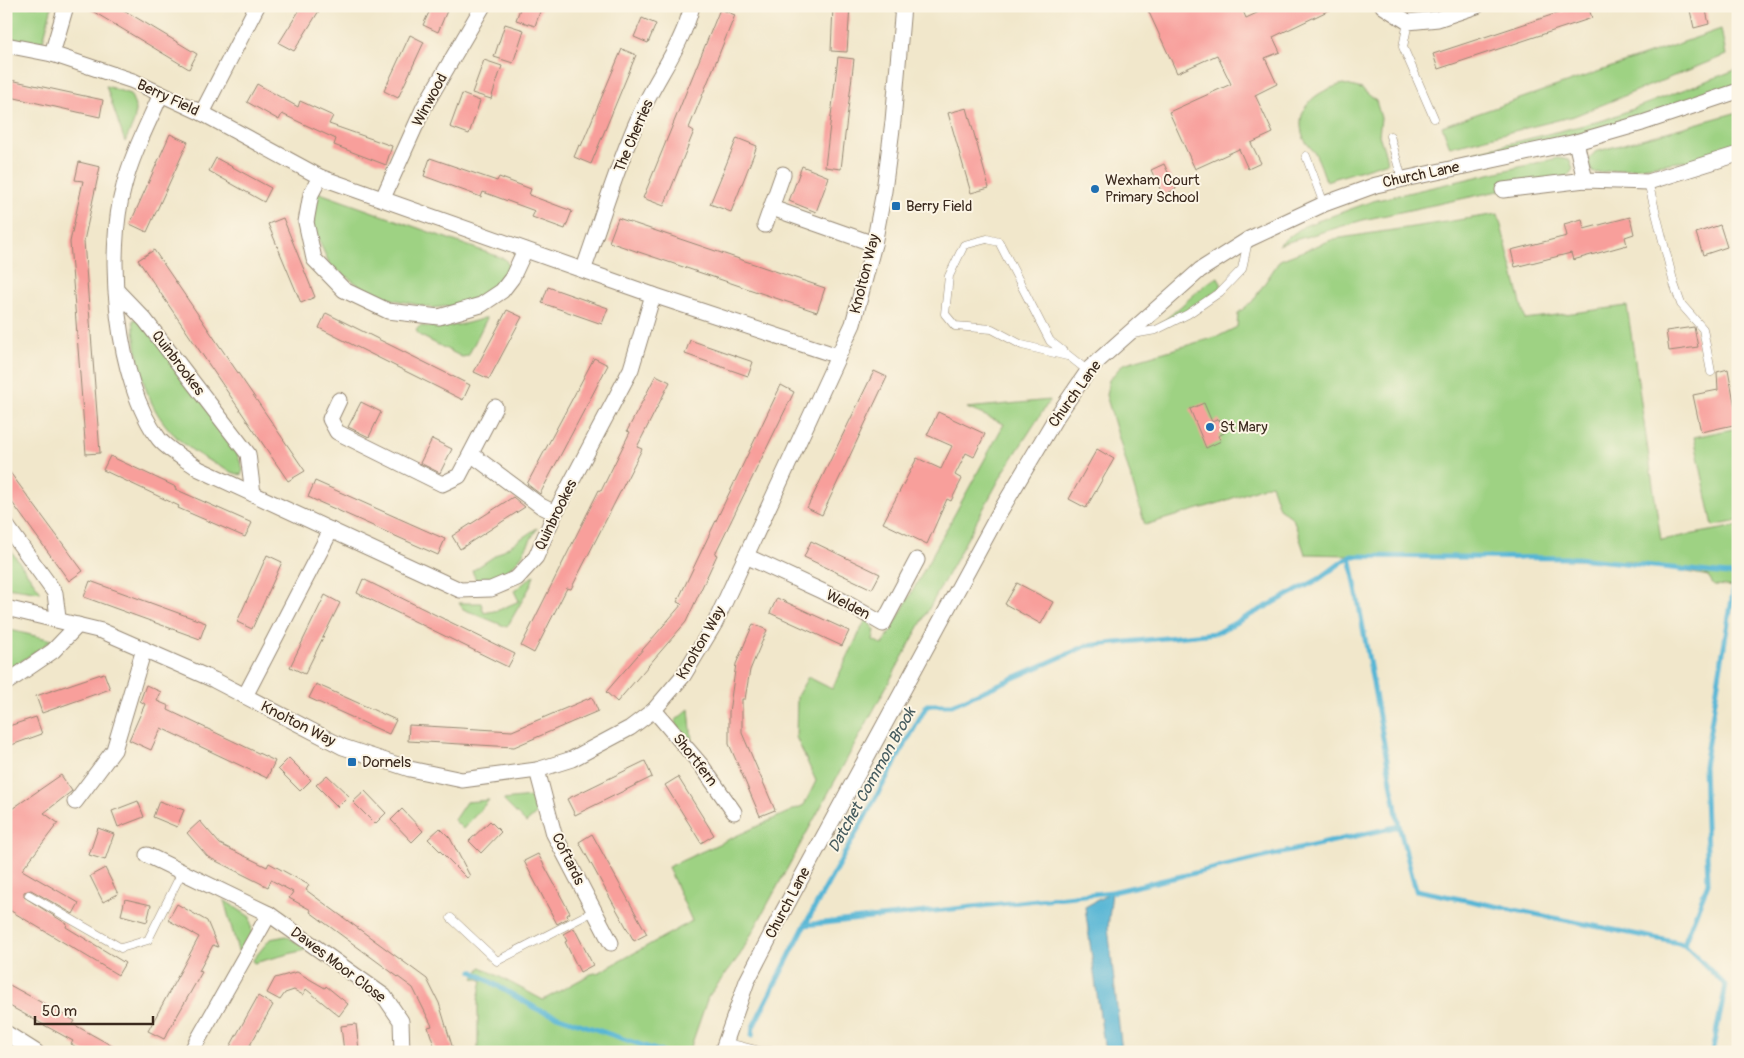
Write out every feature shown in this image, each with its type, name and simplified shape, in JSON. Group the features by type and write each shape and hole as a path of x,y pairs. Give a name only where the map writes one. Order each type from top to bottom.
{"street":[{"path":"52,54 66,6"},
{"path":"202,113 257,6"},
{"name":"Winwood","path":"383,198 424,107 484,6"},
{"name":"The Cherries","path":"584,268 639,116 666,68 688,22 692,6"},
{"name":"Knolton Way","path":"6,608 58,618 102,631 245,696 344,747 410,769 462,780 537,770 572,759 630,728 654,710 683,676 715,623 853,324 874,244 893,121 903,6"},
{"path":"1383,7 1408,22 1438,19 1477,6"},
{"name":"Berry Field","path":"6,45 52,54 132,81 202,113 320,177 525,250 584,268 653,295 838,356"},
{"name":"Church Lane","path":"724,1047 747,981 998,516 1055,419 1088,371 1126,335 1200,270 1248,239 1324,204 1376,185 1402,178 1576,142 1642,124 1738,91"},
{"name":"Quinbrookes","path":"161,94 124,185 114,234 117,290 124,358 140,409 160,440 199,468 460,590 491,589 517,578 536,557 555,513 631,369 653,295"},
{"path":"1576,142 1584,180"},
{"path":"1503,190 1584,180 1648,182 1738,154"},
{"path":"765,225 782,174"},
{"path":"320,177 311,194 306,222 314,259 344,290 388,311 439,317 481,305 507,284 525,250"},
{"path":"772,208 874,244"},
{"name":"Quinbrookes","path":"117,290 145,320 248,454 253,494"},
{"path":"339,400 330,419 337,432 442,484 459,476 495,407"},
{"path":"471,454 541,506 555,513"},
{"path":"6,525 55,593 58,618"},
{"path":"245,696 330,530"},
{"name":"Welden","path":"746,556 843,601 883,624 918,560"},
{"path":"6,682 53,651 78,625"},
{"path":"76,802 114,750 144,649"},
{"name":"Shortfern","path":"654,710 701,765 734,812"},
{"name":"Coftards","path":"537,770 554,834 611,943"},
{"name":"Dawes Moor Close","path":"147,855 269,914 384,996 401,1021 402,1052"},
{"path":"191,1052 269,914"},
{"path":"6,1033 36,1052"}],"lane":[{"path":"1408,22 1403,47 1434,118"},
{"path":"1390,136 1402,178"},
{"path":"1306,156 1324,204"},
{"path":"1648,182 1674,284 1681,304 1703,329 1711,372"},
{"path":"1067,356 1022,345 992,328 954,326 945,314 949,276 964,245 987,239 999,242 1050,341 1088,371"},
{"path":"1126,335 1156,330 1188,314 1220,292 1242,269 1248,239"},
{"path":"29,895 121,948 148,940 182,872"},
{"path":"451,918 497,961 594,911"},
{"path":"724,1047 760,1051 801,1052"}],"green space":[{"path":"6,6 52,6 43,41 35,42 6,37"},
{"path":"1721,29 1726,55 1574,116 1450,147 1442,126"},
{"path":"1738,69 1738,83 1606,128 1415,170 1411,168 1604,120"},
{"path":"1343,84 1362,89 1376,101 1381,118 1379,135 1388,162 1326,181 1316,155 1304,139 1301,118 1304,109 1316,96"},
{"path":"106,86 130,94 133,101 135,118 125,142"},
{"path":"1738,112 1738,151 1725,156 1594,173 1590,168 1589,159 1595,152"},
{"path":"1558,158 1570,160 1573,169 1568,176 1363,220 1278,245 1304,226 1373,201"},
{"path":"317,192 505,259 512,271 488,296 459,305 432,308 373,295 330,265 313,228"},
{"path":"1498,214 1525,319 1627,306 1661,540 1738,526 1738,587 1714,585 1708,576 1630,561 1305,554 1293,518 1279,508 1271,484 1219,503 1145,525 1106,395 1109,380 1123,364 1219,336 1237,327 1238,313 1252,302 1280,260 1334,239"},
{"path":"1218,277 1222,286 1205,300 1156,328 1206,284"},
{"path":"140,318 149,322 237,453 243,470 241,475 219,466 187,446 171,432 159,417 150,400 139,363 133,320"},
{"path":"487,318 468,356 462,357 419,335 416,330 420,326 453,326"},
{"path":"1050,400 1004,471 740,955 708,997 689,1052 478,1052 478,1000 482,980 474,978 481,967 543,1000 591,974 600,972 692,921 668,867 804,805 816,781 796,737 797,696 808,677 832,689 866,619 875,630 873,640 883,645 1004,424 967,408"},
{"path":"1738,428 1738,521 1713,526 1694,437"},
{"path":"537,528 515,564 501,574 478,584 472,571"},
{"path":"6,544 41,592 6,587"},
{"path":"534,575 531,585 507,627 463,609 459,603 481,603 484,613 499,610 519,601 514,591"},
{"path":"6,629 52,640 6,672"},
{"path":"689,709 692,741 690,742 676,725 675,721"},
{"path":"531,797 535,800 538,812 526,823 503,800"},
{"path":"489,800 463,829 454,820 466,802"},
{"path":"224,900 250,917 252,935 241,953 238,951"},
{"path":"286,936 308,949 254,963 252,961 270,939"}],"water":[{"path":"1112,892 1108,927 1122,1052 1105,1052 1085,907"}],"building":[{"path":"84,6 117,6 197,54 189,69"},
{"path":"302,6 322,6 294,51 279,43"},
{"path":"432,6 449,6 438,32 423,25"},
{"path":"521,6 542,6 535,26 516,20"},
{"path":"833,6 850,6 847,52 831,51"},
{"path":"1146,6 1241,6 1246,18 1272,6 1338,6 1273,37 1280,52 1265,58 1277,84 1255,95 1273,133 1251,143 1261,163 1248,169 1239,149 1195,169 1169,112 1231,84 1217,55 1177,73"},
{"path":"1579,6 1588,6 1592,18 1438,69 1433,54"},
{"path":"1689,6 1705,6 1709,24 1694,28"},
{"path":"720,9 735,15 689,128 694,131 664,206 643,198"},
{"path":"642,18 656,24 648,43 634,37"},
{"path":"505,24 524,30 513,63 494,57"},
{"path":"410,35 424,42 398,98 384,91"},
{"path":"622,49 636,55 591,164 574,157 579,145 581,146"},
{"path":"838,57 854,59 841,169 825,167"},
{"path":"484,60 502,66 491,99 472,93"},
{"path":"6,79 103,100 100,117 6,96"},
{"path":"257,84 298,107 300,101 333,116 329,124 392,146 386,165 334,145 336,139 282,114 279,120 247,102"},
{"path":"462,94 480,101 469,134 450,127"},
{"path":"967,108 989,188 971,193 948,113"},
{"path":"170,134 188,142 147,232 130,224"},
{"path":"737,138 757,146 731,212 710,204"},
{"path":"216,158 271,188 264,202 209,171"},
{"path":"430,158 497,181 499,177 531,189 529,195 572,211 565,229 532,217 535,211 483,192 481,197 424,176"},
{"path":"79,162 100,167 84,241 100,453 86,454 70,242 83,181 75,180"},
{"path":"1164,164 1176,189 1163,195 1151,170"},
{"path":"802,166 829,177 816,212 789,201"},
{"path":"1630,217 1634,234 1625,237 1627,245 1573,260 1571,253 1515,267 1511,250 1567,236 1564,224 1582,219 1584,229"},
{"path":"283,218 315,297 301,303 268,224"},
{"path":"618,218 825,288 817,312 609,242"},
{"path":"1720,225 1727,247 1703,255 1696,233"},
{"path":"154,250 305,471 288,481 138,260"},
{"path":"548,287 608,308 602,324 542,303"},
{"path":"507,310 522,317 489,379 474,372"},
{"path":"326,313 470,385 463,400 319,328"},
{"path":"1694,327 1698,347 1669,351 1666,331"},
{"path":"690,340 753,362 748,376 685,354"},
{"path":"594,358 608,365 540,494 527,484"},
{"path":"1728,369 1738,424 1701,432 1693,395 1718,390 1717,372"},
{"path":"874,371 887,377 822,515 807,508"},
{"path":"656,375 670,382 637,447 642,449 571,589 567,588 534,653 521,646 599,490 601,491 630,432 627,431"},
{"path":"781,385 794,392 715,554 717,555 686,622 617,702 606,692 682,604 677,602"},
{"path":"361,402 381,412 369,437 348,427"},
{"name":"St Mary","path":"1204,403 1212,422 1219,419 1224,433 1218,436 1221,441 1206,448 1190,409"},
{"path":"938,412 985,434 974,457 966,453 955,475 962,479 951,501 947,499 927,544 883,523 917,458 941,469 952,446 927,435"},
{"path":"432,439 452,449 440,473 420,463"},
{"path":"1097,449 1114,459 1086,508 1069,499"},
{"path":"110,456 176,487 175,489 252,523 245,537 178,508 179,506 103,470"},
{"path":"6,467 83,571 69,581 6,494"},
{"path":"315,481 445,539 438,555 308,497"},
{"path":"513,497 525,507 460,549 452,536"},
{"path":"811,541 880,574 872,589 804,557"},
{"path":"267,555 282,562 252,629 237,622"},
{"path":"363,579 515,654 508,667 357,593"},
{"path":"90,581 206,623 200,639 84,597"},
{"path":"1017,583 1053,602 1041,624 1005,604"},
{"path":"325,595 340,603 305,674 290,667"},
{"path":"777,598 849,631 842,646 770,613"},
{"path":"753,624 767,630 750,670 745,699 742,699 742,733 775,810 760,816 729,744 729,712 736,664"},
{"path":"104,673 110,689 42,713 36,696"},
{"path":"316,684 396,720 389,734 309,698"},
{"path":"146,685 161,692 157,701 169,706 168,710 275,761 267,778 161,728 151,750 129,740 145,704 140,701"},
{"path":"592,697 598,711 514,747 408,741 409,725 512,731"},
{"path":"36,717 42,734 6,747 6,727"},
{"path":"289,758 311,780 300,791 278,769"},
{"path":"645,761 652,777 575,815 567,799"},
{"path":"61,775 72,791 44,813 58,823 22,870 79,903 73,914 31,890 24,892 24,897 67,924 66,927 125,963 118,975 6,908 6,813"},
{"path":"327,775 349,796 338,807 316,785"},
{"path":"678,777 714,835 701,843 665,785"},
{"path":"365,791 386,813 375,824 353,802"},
{"path":"138,801 144,817 118,827 112,811"},
{"path":"159,801 184,810 177,827 153,817"},
{"path":"402,809 423,831 412,842 391,820"},
{"path":"200,821 220,844 267,867 269,863 309,885 306,890 427,979 439,1003 453,1049 436,1052 428,1027 432,1026 413,988 310,912 311,910 289,898 293,892 271,880 268,887 208,857 187,833"},
{"path":"490,821 501,832 481,853 469,841"},
{"path":"98,828 114,834 105,860 89,855"},
{"path":"440,828 450,838 470,876 467,878 428,839"},
{"path":"592,834 647,934 634,941 579,842"},
{"path":"538,854 570,913 567,915 568,918 557,924 524,861"},
{"path":"105,868 118,894 103,902 90,876"},
{"path":"125,899 151,905 147,922 121,915"},
{"path":"177,904 207,921 218,947 213,945 199,971 202,972 164,1039 148,1031 199,937 168,920"},
{"path":"574,928 593,965 580,972 563,934"},
{"path":"297,972 325,988 326,986 348,1004 339,1016 306,989 303,995 294,990 285,993 280,1000 267,993 275,978"},
{"path":"6,983 75,1021 73,1024 123,1052 85,1052 71,1044 73,1041 6,1004"},
{"path":"258,996 273,1005 246,1052 227,1052"},
{"path":"356,1024 359,1050 344,1052 341,1026"}],"waterway":[{"path":"1350,556 1578,558 1737,575"},
{"path":"1350,556 1399,826"},
{"name":"Datchet Common Brook","path":"752,1036 753,1027 805,925 927,705 952,705 1086,646 1216,633 1319,579 1350,556"},
{"path":"805,925 1112,892 1399,826 1416,890 1684,944 1708,883 1704,766 1736,575"},
{"path":"1684,944 1726,986 1712,1052"},
{"path":"472,971 539,1010 662,1052"}],"place":[{"name":"Wexham Court Primary School","path":"1095,189"},
{"name":"Berry Field","path":"896,206"},
{"name":"St Mary","path":"1210,427"},
{"name":"Dornels","path":"352,762"}]}
